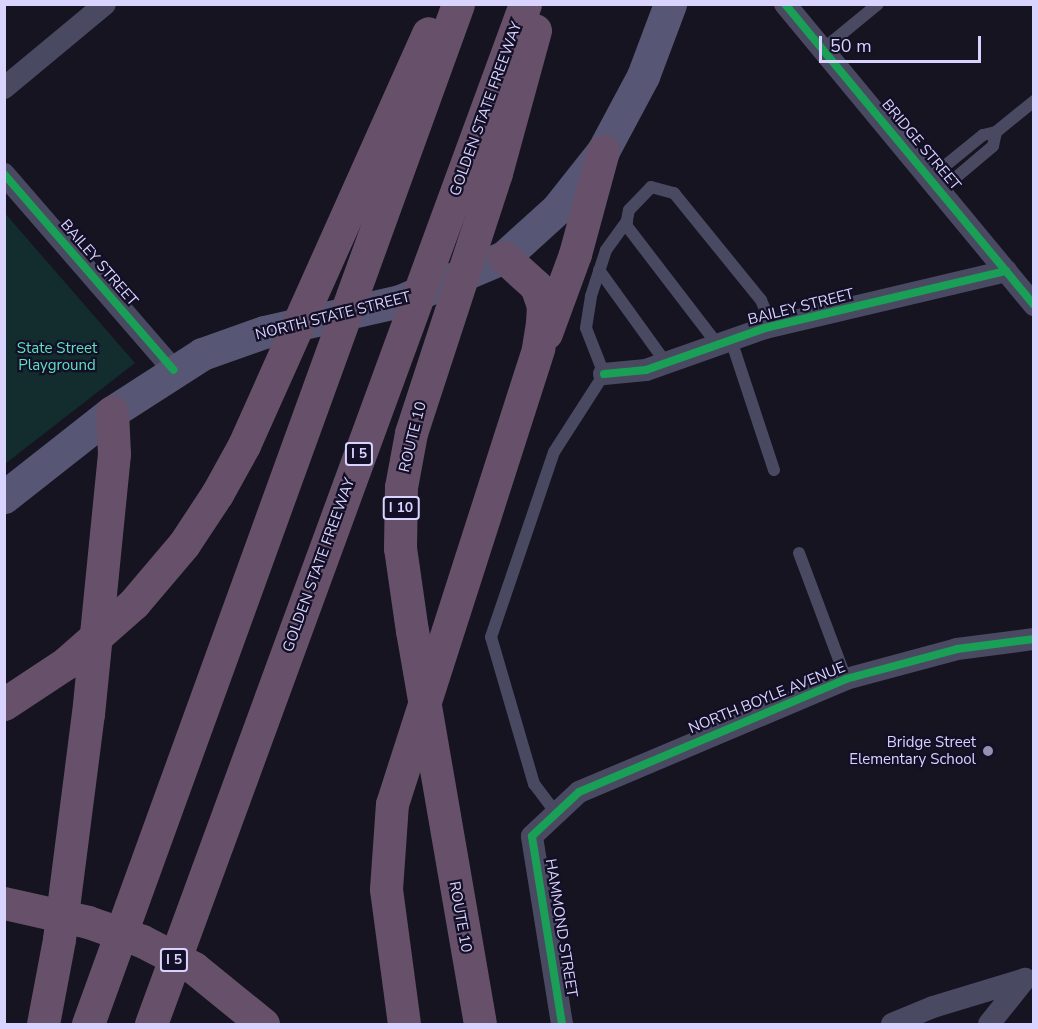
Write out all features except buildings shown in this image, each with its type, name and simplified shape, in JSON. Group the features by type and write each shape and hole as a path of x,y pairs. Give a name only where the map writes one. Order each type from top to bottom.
{"highway":[{"path":"4,704 66,663 134,603 184,544 217,494 244,445 391,111 442,4"},
{"path":"88,1024 458,4"},
{"name":"GOLDEN STATE FREEWAY","path":"152,1020 525,4"},
{"name":"ROUTE 10","path":"480,1024 412,631 400,548 401,487 411,433 496,173 541,4"},
{"path":"405,1024 386,889 393,804 538,348 555,315 603,151"},
{"path":"499,260 536,286 543,306 538,348"},
{"path":"42,1024 59,939 88,714 114,454 112,412"},
{"path":"4,903 88,922 142,941 195,968 263,1024"}],"main road":[{"name":"NORTH STATE STREET","path":"4,497 112,412 174,370 230,342 264,332 400,302 499,260 557,209 603,151 643,76 670,4"}],"street":[{"path":"4,88 105,4"},
{"name":"BRIDGE STREET","path":"785,4 1034,305"},
{"name":"BAILEY STREET","path":"4,174 174,370"},
{"name":"BAILEY STREET","path":"604,374 646,370 772,326 1006,272"},
{"name":"NORTH BOYLE AVENUE","path":"532,836 579,792 846,679 957,649 1034,639"},
{"name":"HAMMOND STREET","path":"532,836 562,1024"},
{"path":"892,1024 933,1007 1028,977"},
{"path":"989,1024 1028,977"}],"lane":[{"path":"822,50 878,4"},
{"path":"936,184 993,146 996,132 1034,101"},
{"path":"556,813 534,784 491,637 554,452 604,374 586,328 599,270 606,250 627,221 640,195 651,186 674,193 761,300 772,326"},
{"path":"627,221 724,342 774,470"},
{"path":"599,270 666,363"},
{"path":"800,553 846,679"}],"green space":[{"name":"State Street Playground","path":"4,212 135,363 5,464 4,464"}],"cycle path":[{"path":"785,4 1034,305"},
{"path":"4,174 174,370"},
{"path":"604,374 646,370 765,328 1006,271"},
{"path":"562,1024 532,836 579,792 846,679 957,649 1034,639"}],"place":[{"name":"Bridge Street Elementary School","path":"988,751"}]}
